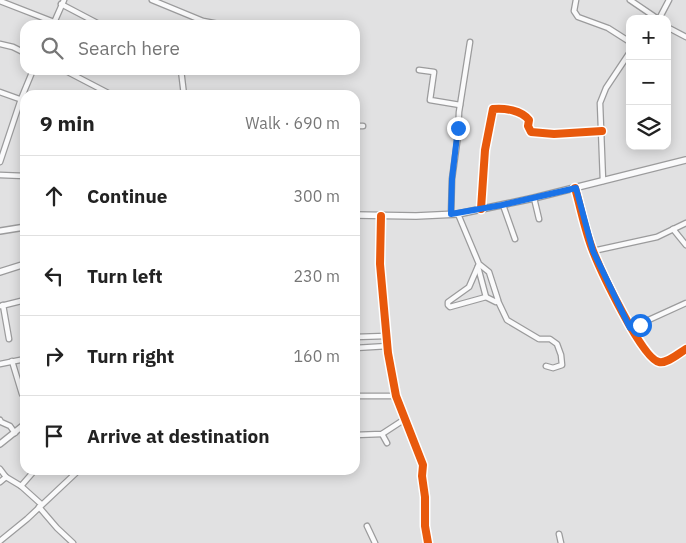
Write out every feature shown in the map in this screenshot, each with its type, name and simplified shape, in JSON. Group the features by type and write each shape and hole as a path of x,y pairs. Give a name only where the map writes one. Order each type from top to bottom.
{"main road":[{"path":"360,215 458,214 482,210 686,160"},
{"path":"0,272 20,266"}],"street":[{"path":"152,0 203,20"},
{"path":"576,0 574,11 578,18 608,28 626,39"},
{"path":"630,0 653,15"},
{"path":"661,15 669,0"},
{"path":"0,1 47,20"},
{"path":"55,20 63,2 93,20"},
{"path":"671,29 686,37"},
{"path":"451,214 452,179 460,105 470,42"},
{"path":"0,44 20,50"},
{"path":"603,181 600,103 606,88 626,58"},
{"path":"419,70 434,72 430,100 460,105"},
{"path":"26,90 31,75"},
{"path":"74,75 102,90"},
{"path":"182,75 183,90"},
{"path":"0,92 20,99"},
{"path":"0,162 3,142 20,106"},
{"path":"482,210 485,150 493,109 524,114 529,120 528,126 531,132 550,134 602,131"},
{"path":"0,174 20,176"},
{"path":"576,188 593,251 630,328 652,358 659,362 665,362 686,349"},
{"path":"534,198 539,219"},
{"path":"502,205 515,239"},
{"path":"458,214 478,265 486,297"},
{"path":"381,216 380,264 386,336 396,396 423,465 422,476 428,543"},
{"path":"593,251 657,237 686,223"},
{"path":"0,231 20,228"},
{"path":"673,229 686,245"},
{"path":"478,265 469,287 448,302 448,305 450,307 486,297 498,301"},
{"path":"478,265 488,271 498,301 507,320 539,339 550,339 557,344 562,365 553,368 546,366"},
{"path":"9,339 1,306 20,301"},
{"path":"630,328 686,303"},
{"path":"360,337 386,336"},
{"path":"360,348 388,346"},
{"path":"0,364 20,360"},
{"path":"12,361 20,387"},
{"path":"360,396 396,396"},
{"path":"360,435 382,434 405,419"},
{"path":"0,420 10,426 15,433"},
{"path":"0,444 20,428"},
{"path":"382,434 387,443"},
{"path":"0,469 6,477 21,486 57,528 74,543"},
{"path":"21,486 31,475"},
{"path":"0,541 74,475"},
{"path":"0,482 6,477"},
{"path":"368,526 375,543"},
{"path":"558,534 562,543"}],"cycle path":[{"path":"481,209 485,150 493,109 508,109 522,114 529,120 528,126 531,132 554,134 602,131"},
{"path":"575,188 597,261 622,312 642,346 659,362 669,360 686,349"},
{"path":"381,216 380,264 388,353 396,396 423,465 425,526 428,543"}],"route":[{"path":"458,128 452,179 451,214 502,205 576,188 593,251 630,328 640,325"}]}
